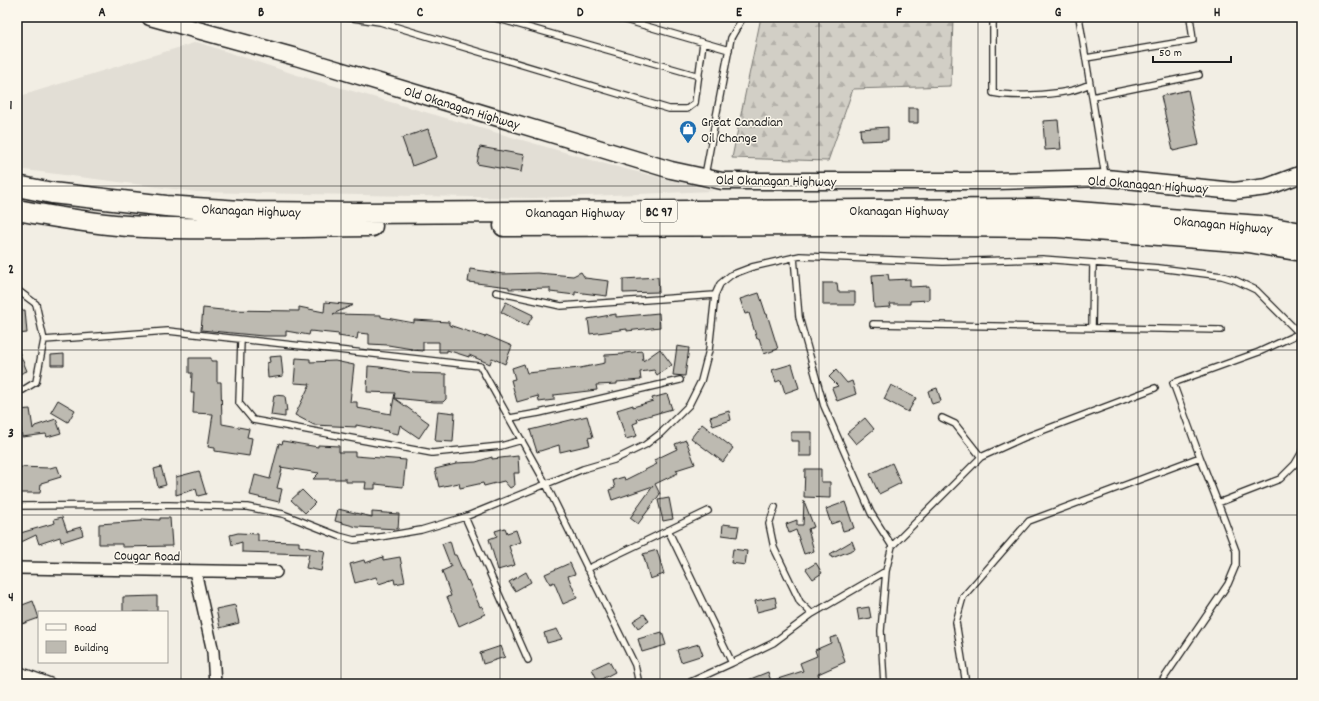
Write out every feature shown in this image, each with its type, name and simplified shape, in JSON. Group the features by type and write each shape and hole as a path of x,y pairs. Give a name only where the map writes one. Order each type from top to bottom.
{"highway":[{"name":"Okanagan Highway","path":"17,186 52,193 166,206 255,212 375,213 1038,209 1260,226 1302,234"},
{"name":"Okanagan Highway","path":"17,210 94,222 143,227 254,229 390,226 844,225 1057,227 1249,242 1302,251"}],"street":[{"name":"Old Okanagan Highway","path":"152,17 296,57 671,170 722,181 996,181 1106,178 1234,191 1267,187 1302,174"},
{"name":"Cougar Road","path":"17,568 276,572"},
{"path":"195,571 213,652 215,684"},
{"path":"17,672 50,684"}],"lane":[{"path":"346,17 381,19 669,109 687,109 695,103 703,42"},
{"path":"492,17 699,76"},
{"path":"615,17 729,50"},
{"path":"705,177 731,38 743,17"},
{"path":"993,17 993,93 1004,95 1054,93 1070,91 1090,84"},
{"path":"1079,17 1106,178"},
{"path":"1086,58 1194,40 1190,17"},
{"path":"1092,97 1199,76"},
{"path":"17,506 169,505 246,507 283,514 339,536 354,540 421,530 465,517 583,468 614,460 645,445 661,433 689,405 701,382 709,350 715,295 720,284 731,276 752,267 800,256 943,262 1042,259 1159,268 1222,276 1235,280 1256,290 1301,334 1259,352 1173,383 1236,551 1236,565 1228,584 1160,684"},
{"path":"794,257 799,317 824,406 872,513 892,546"},
{"path":"1092,328 1093,263"},
{"path":"17,292 20,292 36,304 44,340 36,382 23,390 17,389"},
{"path":"496,292 561,306 715,295"},
{"path":"873,324 1221,330"},
{"path":"44,340 168,331 480,366 546,484 635,665 639,684"},
{"path":"241,340 239,403 253,420 432,453 502,446 522,440"},
{"path":"510,418 539,413 680,380"},
{"path":"884,684 881,631 886,571 892,546 981,458 1023,438 1155,388"},
{"path":"942,418 955,424 981,458"},
{"path":"1218,502 1280,479 1295,464 1302,452"},
{"path":"966,684 956,622 963,596 1030,521 1200,457"},
{"path":"775,507 769,524 774,548 800,602 812,614"},
{"path":"587,569 708,511"},
{"path":"465,517 528,660"},
{"path":"668,530 732,663"},
{"path":"686,684 773,643 812,614 886,571"}],"shaded area":[{"path":"197,42 297,75 609,165 715,191 535,198 197,192 17,169 17,97"}],"green space":[{"path":"761,17 953,17 951,86 853,89 828,161 732,158"}],"building":[{"path":"1188,90 1199,145 1173,151 1161,96"},
{"path":"908,108 918,108 918,123 908,123"},
{"path":"1058,120 1061,149 1045,150 1043,121"},
{"path":"888,127 888,140 861,141 860,129"},
{"path":"428,129 437,157 412,166 402,138"},
{"path":"480,147 524,155 521,172 477,164"},
{"path":"470,269 503,274 537,273 573,276 581,272 585,278 609,281 607,296 575,292 575,295 550,292 550,288 509,289 509,287 468,282"},
{"path":"888,274 889,280 910,279 910,287 929,286 929,300 910,301 910,304 890,304 891,307 874,308 872,275"},
{"path":"658,277 659,292 623,293 623,279"},
{"path":"823,283 837,283 838,292 855,292 855,305 823,305"},
{"path":"759,293 778,349 764,354 759,338 757,339 749,313 745,314 740,299"},
{"path":"325,302 353,305 333,314 381,315 381,317 414,323 414,320 449,322 449,325 485,337 486,335 512,346 505,364 492,358 490,364 469,355 469,357 447,350 447,352 439,352 439,342 423,342 423,351 388,345 369,344 369,334 358,333 357,339 338,336 339,334 310,331 309,335 286,331 286,336 263,336 201,330 203,308 222,310 299,311 299,307 324,312"},
{"path":"506,302 533,315 527,326 501,312"},
{"path":"25,310 27,333 17,334 17,311"},
{"path":"659,313 660,327 627,331 627,329 590,334 588,319 616,314 616,317"},
{"path":"677,346 689,348 685,376 673,375"},
{"path":"17,347 27,371 17,375"},
{"path":"660,349 672,365 657,375 654,370 640,372 641,380 617,382 617,384 596,385 597,390 554,395 554,400 539,402 538,396 517,402 511,380 515,379 512,368 524,364 527,373 580,368 605,363 605,355 642,351 643,361"},
{"path":"64,354 64,365 51,365 51,355"},
{"path":"281,356 283,376 268,378 267,363 270,362 269,357"},
{"path":"189,358 211,358 211,361 217,361 217,382 221,382 222,424 249,429 247,437 252,438 249,456 215,451 215,448 208,447 213,414 193,413 194,393 191,393 192,373 189,373"},
{"path":"296,358 310,359 310,362 335,361 354,365 350,402 357,402 357,408 391,414 394,398 429,423 419,438 400,425 398,434 356,425 356,427 314,425 295,415 310,384 294,383"},
{"path":"792,364 799,388 785,393 781,380 776,382 772,370"},
{"path":"368,366 414,373 446,374 446,399 443,402 434,402 394,398 395,393 367,392"},
{"path":"836,370 847,383 852,381 856,394 837,401 832,388 838,386 829,377"},
{"path":"891,385 916,398 908,412 884,399"},
{"path":"937,388 941,401 932,404 928,391"},
{"path":"667,394 672,409 637,419 638,422 633,424 637,436 626,439 617,410 653,401 652,398"},
{"path":"274,395 285,396 287,412 285,411 285,417 271,415"},
{"path":"58,400 75,410 68,422 51,412"},
{"path":"30,409 33,429 35,426 56,419 61,433 47,437 46,434 22,437 18,410"},
{"path":"438,411 455,413 453,442 435,441"},
{"path":"729,411 731,420 713,426 710,417"},
{"path":"587,416 593,437 588,438 590,445 560,452 559,445 537,452 530,430"},
{"path":"865,418 874,429 856,444 847,433"},
{"path":"702,424 733,448 723,462 691,438"},
{"path":"791,432 812,432 812,456 799,456 799,441 791,441"},
{"path":"686,440 695,464 676,470 678,473 655,484 660,494 638,524 630,518 653,486 612,500 609,490 615,488 613,480 624,477 625,480 657,464 654,460 677,449 675,444"},
{"path":"283,441 318,447 318,445 339,446 339,452 355,452 355,456 406,460 403,487 375,484 375,489 365,489 366,482 346,482 346,479 313,479 319,473 280,467 282,469 277,488 282,489 279,502 250,495 255,475 270,479 279,443 282,444"},
{"path":"518,456 519,473 514,473 515,485 510,488 504,481 484,486 483,483 460,488 459,483 439,487 435,469 456,463 476,462 492,457 492,459"},
{"path":"892,463 901,483 879,494 870,474"},
{"path":"57,466 61,477 41,483 40,493 17,493 17,467 50,468"},
{"path":"161,467 166,485 158,487 154,469"},
{"path":"805,469 821,469 821,482 830,482 830,498 804,497"},
{"path":"199,471 206,494 198,496 196,489 176,495 176,477"},
{"path":"302,490 315,503 305,513 291,500"},
{"path":"669,498 673,519 663,521 658,500"},
{"path":"804,501 814,527 808,529 814,551 804,554 796,530 789,533 786,524 797,520 797,525 803,525"},
{"path":"845,502 854,528 843,531 840,521 831,524 826,509"},
{"path":"338,509 372,517 372,512 399,514 398,529 357,527 335,521"},
{"path":"62,517 67,531 81,527 83,535 61,542 60,537 39,544 36,535 17,544 17,534 55,523 54,519"},
{"path":"160,518 170,518 172,546 122,547 122,544 99,544 99,524 142,521 142,519 160,520"},
{"path":"723,524 739,526 737,537 722,535"},
{"path":"505,528 507,533 516,530 520,542 509,546 515,565 498,570 489,539 497,536 495,531"},
{"path":"238,533 258,534 258,541 299,542 299,546 325,551 321,571 306,568 309,554 242,552 242,542 232,545 230,535"},
{"path":"450,541 454,555 456,555 467,581 468,580 480,607 482,606 485,614 459,626 447,597 451,596 442,571 451,567 442,544"},
{"path":"852,541 855,549 832,558 830,554"},
{"path":"733,549 747,551 745,565 731,563"},
{"path":"657,550 664,574 650,579 643,554"},
{"path":"383,557 383,560 400,557 405,582 395,584 394,579 379,584 376,577 355,583 350,564 364,560 365,563"},
{"path":"570,563 575,574 568,576 577,598 563,604 554,582 550,584 545,574"},
{"path":"816,563 822,573 813,579 806,569"},
{"path":"526,572 531,582 515,591 509,582"},
{"path":"157,596 157,611 123,611 123,597"},
{"path":"775,597 777,607 757,612 755,601"},
{"path":"33,601 38,618 22,624 17,607"},
{"path":"235,605 239,623 220,628 216,609"},
{"path":"869,607 871,618 859,620 857,609"},
{"path":"644,614 649,621 638,628 633,621"},
{"path":"557,629 562,639 547,643 544,633"},
{"path":"662,632 666,645 642,652 638,639"},
{"path":"837,636 845,662 818,674 820,680 811,684 738,684 768,672 771,681 803,671 800,663 817,656 815,650 831,643 830,638"},
{"path":"699,644 703,655 681,662 677,650"},
{"path":"501,646 505,657 483,664 480,653"},
{"path":"609,661 615,672 598,681 592,669"}],"place":[{"name":"Great Canadian Oil Change","path":"688,144"}]}
